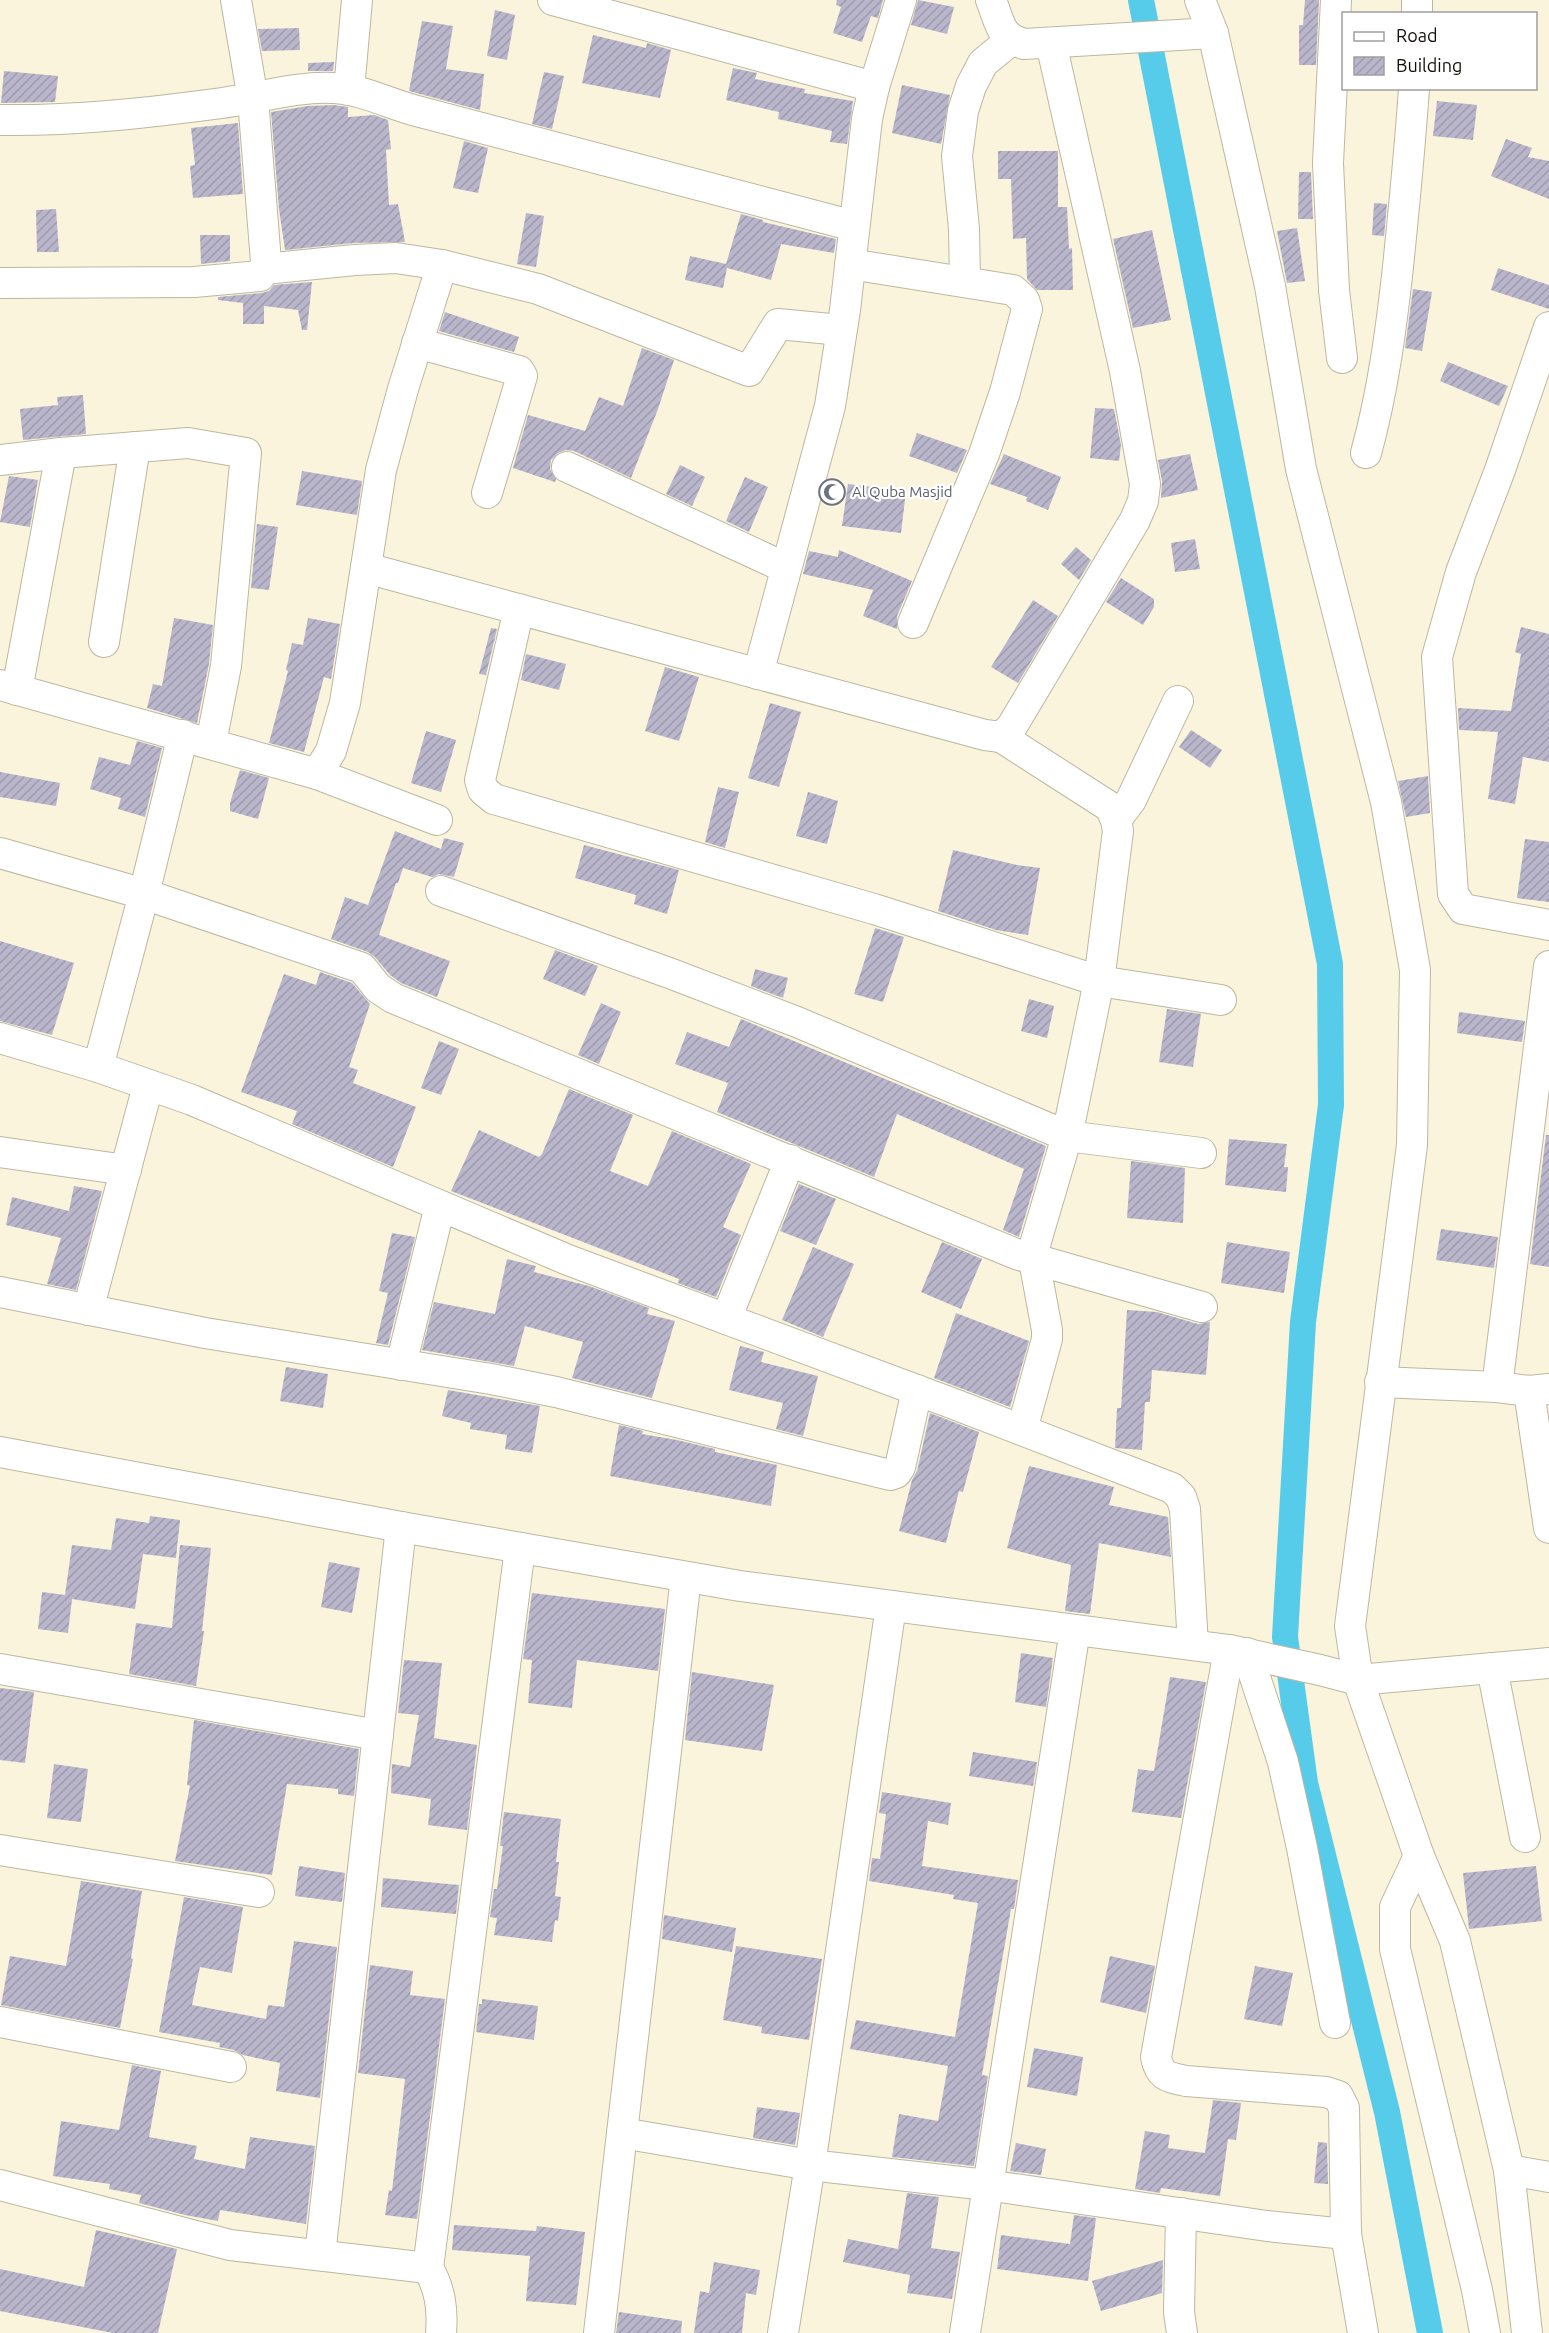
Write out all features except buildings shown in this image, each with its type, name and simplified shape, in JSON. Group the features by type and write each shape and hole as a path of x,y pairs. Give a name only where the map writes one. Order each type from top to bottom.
{"street":[{"path":"0,283 194,282 260,276 266,262 253,99 236,0"},
{"path":"349,90 357,0"},
{"path":"553,0 874,87"},
{"path":"758,674 830,406 867,119 874,87 900,0"},
{"path":"991,0 1004,34 1011,40 1024,44 1200,34"},
{"path":"1200,0 1200,34 1270,286 1301,469 1386,802 1414,970 1412,1145 1350,1626 1358,1680 1419,1856 1455,1941 1509,2170 1531,2327"},
{"path":"1336,0 1328,163 1334,290 1342,358"},
{"path":"965,282 963,219 957,156 963,111 971,86 984,63 1011,40"},
{"path":"1001,737 1011,728 1134,520 1143,501 1145,484 1125,371 1051,43"},
{"path":"0,120 139,115 253,99 278,92 333,88 349,90 413,110 855,226"},
{"path":"1366,453 1378,409 1388,350 1409,167 1414,90"},
{"path":"264,269 396,258 442,264 538,289 749,371 778,324 841,330"},
{"path":"318,774 331,751 345,703 381,470 442,264"},
{"path":"850,264 1013,291 1024,300 1027,309 1005,392 984,454 913,623"},
{"path":"1549,327 1500,470 1461,572 1437,657 1453,894 1463,909 1549,925"},
{"path":"417,343 519,371 522,376 487,493"},
{"path":"0,460 188,443 246,453 226,666 211,743"},
{"path":"104,642 135,447"},
{"path":"61,453 9,688 318,774 437,820"},
{"path":"567,467 786,568"},
{"path":"366,568 985,735 1001,737 1110,807 1118,831 1099,981 1067,1136 1034,1248 1047,1339 1022,1430"},
{"path":"519,609 480,780 483,790 494,799 874,909 1099,981 1221,1000"},
{"path":"1116,820 1131,800 1178,701"},
{"path":"98,1067 183,735"},
{"path":"0,853 144,894 362,968 378,988 393,998 1034,1260 1202,1307"},
{"path":"441,891 661,970 797,1022 1067,1136 1201,1153"},
{"path":"1497,1387 1549,966"},
{"path":"0,1038 98,1067 192,1100 568,1260 1172,1488 1180,1497 1185,1509 1193,1645"},
{"path":"88,1310 148,1086"},
{"path":"0,1152 126,1170"},
{"path":"726,1319 790,1160"},
{"path":"401,1365 440,1206"},
{"path":"0,1292 205,1333 556,1392 890,1475 896,1473 900,1467 917,1390"},
{"path":"1380,1382 1539,1390 1549,1528"},
{"path":"0,1452 401,1527 686,1577 1246,1653 1358,1680 1549,1663"},
{"path":"320,2255 401,1527"},
{"path":"441,2333 441,2296 428,2268 520,1548"},
{"path":"599,2333 686,1577"},
{"path":"783,2333 810,2164 891,1606"},
{"path":"965,2333 1075,1630"},
{"path":"1246,1653 1283,1762 1302,1848 1335,2023"},
{"path":"1246,1653 1156,2057 1158,2068 1167,2076 1186,2081 1326,2092 1338,2096 1344,2108 1346,2234 1363,2333"},
{"path":"1492,1668 1525,1837"},
{"path":"0,1669 378,1735"},
{"path":"0,1850 259,1892"},
{"path":"1419,1856 1395,1907 1395,1949 1478,2290 1485,2333"},
{"path":"0,2022 231,2067"},
{"path":"622,2133 810,2164 987,2185 1346,2234"},
{"path":"1509,2170 1549,2177"},
{"path":"0,2185 230,2245 428,2268"},
{"path":"1181,2213 1179,2312 1182,2333"}],"waterway":[{"path":"1141,0 1330,964 1331,1105 1303,1322 1285,1637 1305,1783 1387,2112 1430,2333"}],"place":[{"name":"Al Quba Masjid","path":"832,492"}]}
